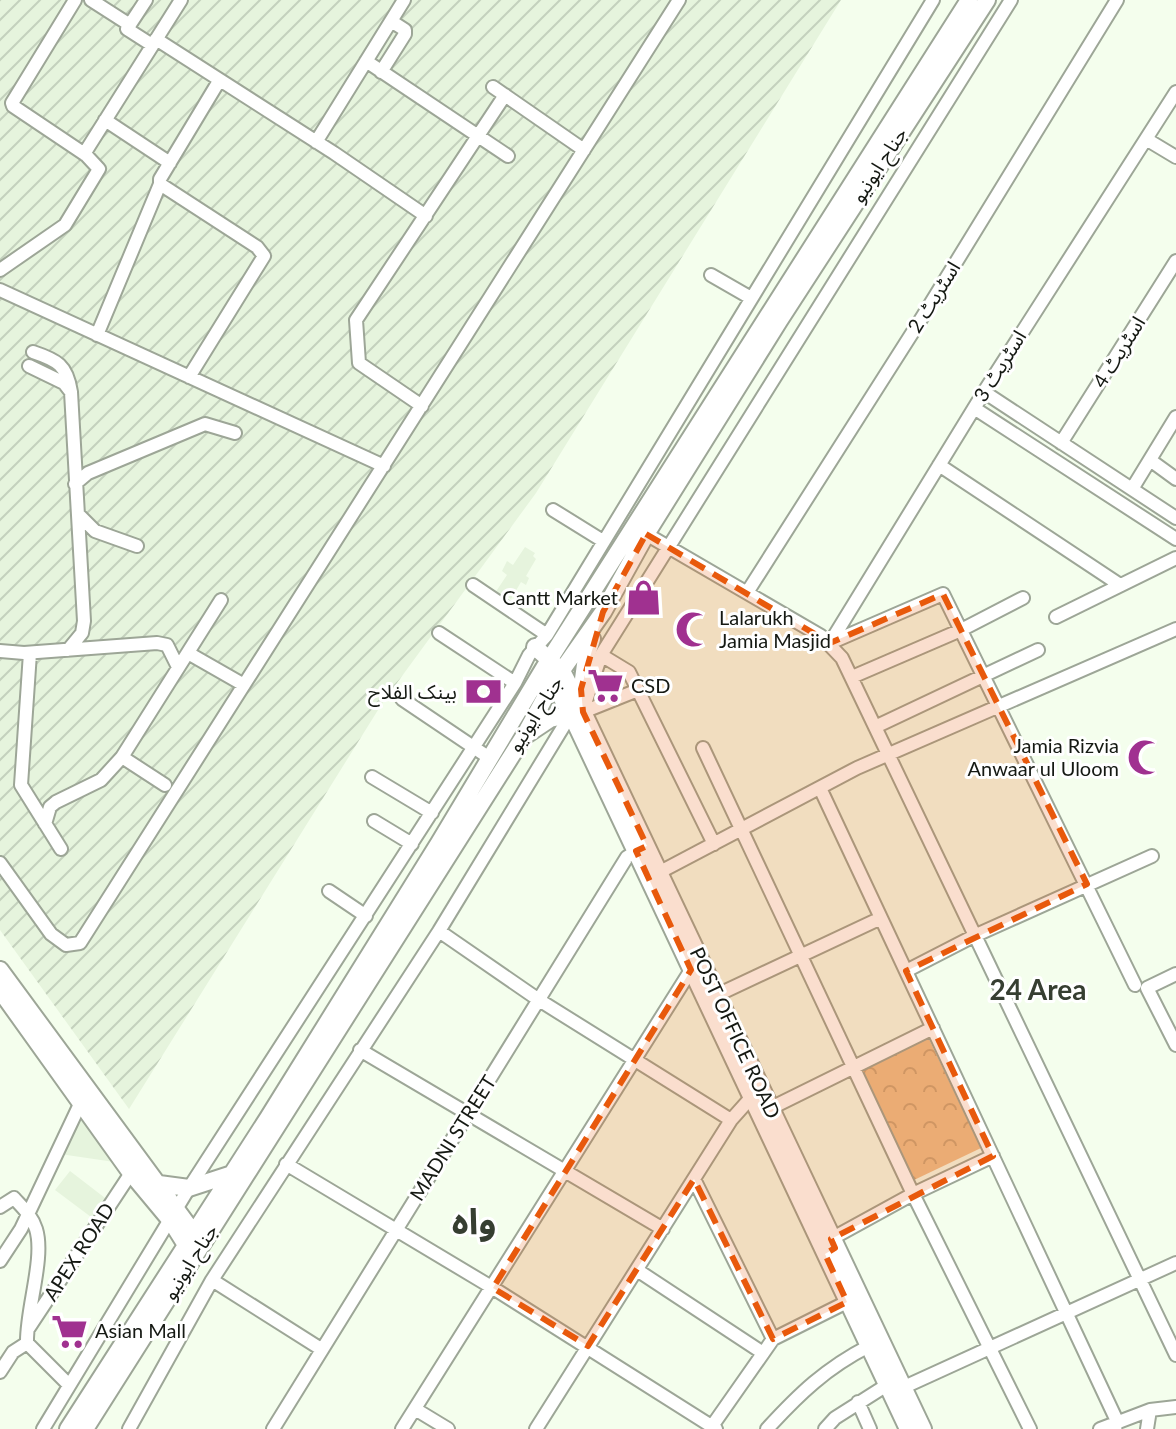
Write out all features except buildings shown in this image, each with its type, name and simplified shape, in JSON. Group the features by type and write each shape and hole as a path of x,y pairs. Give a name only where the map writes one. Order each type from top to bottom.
{"main road":[{"name":"جناح ایونیو","path":"68,1429 194,1244 524,736 570,630 969,0"},
{"name":"جناح ایونیو","path":"87,1427 232,1174 526,700 603,612 646,534 779,321 987,0"},
{"path":"524,736 550,719 577,713 585,657 603,612"},
{"name":"POST OFFICE ROAD","path":"534,652 552,670 577,713 641,849 691,970 757,1091 771,1108 830,1247 847,1302 869,1346 923,1429"},
{"name":"POST OFFICE ROAD","path":"641,849 660,872 717,995 757,1091 895,1387 908,1429"},
{"path":"0,970 131,1173 174,1215"},
{"path":"0,990 79,1092 159,1184 174,1215 194,1244"},
{"path":"159,1184 189,1188 232,1174"}],"street":[{"path":"0,270 65,225 99,169 84,154 12,103 75,0"},
{"path":"91,0 130,25"},
{"path":"146,0 129,31 154,42 219,81 426,216"},
{"path":"84,154 181,0"},
{"path":"316,142 404,0"},
{"path":"0,863 51,934 66,945 80,943 679,0"},
{"path":"43,1429 189,1188 555,620 933,0"},
{"path":"129,1429 212,1280 577,713 601,655 1011,0"},
{"name":"اسٹریٹ 2","path":"748,591 923,316 1117,0"},
{"path":"381,72 405,34 405,30 391,21"},
{"path":"366,61 508,156"},
{"path":"97,335 170,163 219,81"},
{"path":"493,87 584,150"},
{"name":"اسٹریٹ 3","path":"830,643 984,392 1176,92"},
{"path":"422,406 359,363 356,320 505,95"},
{"path":"105,120 170,163"},
{"path":"1146,139 1176,157"},
{"path":"160,184 257,247 264,256 189,377"},
{"name":"اسٹریٹ 4","path":"1061,443 1176,261"},
{"path":"711,275 751,298"},
{"path":"0,290 384,466"},
{"path":"33,352 64,367 71,392 84,621 82,633 68,650"},
{"path":"29,366 64,383 71,392"},
{"path":"984,392 1176,518"},
{"path":"974,408 1176,539"},
{"path":"1132,489 1176,417"},
{"path":"75,484 88,473 205,424 235,433"},
{"path":"1150,460 1176,479"},
{"path":"939,465 1120,585"},
{"path":"553,510 603,541"},
{"path":"77,513 95,531 137,546"},
{"path":"646,534 748,591 830,643 842,658 1176,1355"},
{"path":"1056,617 1176,558"},
{"path":"473,585 534,652"},
{"path":"830,643 943,594 1135,985"},
{"path":"852,677 961,630 1023,598"},
{"path":"45,824 50,807 101,780 122,757 221,600"},
{"path":"555,620 570,630"},
{"path":"660,872 887,754 1176,629"},
{"path":"439,633 515,683"},
{"path":"0,651 30,653 157,643 167,645 178,667"},
{"path":"875,727 1038,650"},
{"path":"526,700 534,652"},
{"path":"30,653 21,785 61,849"},
{"path":"188,653 244,685"},
{"path":"601,655 629,672 714,844"},
{"path":"577,713 638,690"},
{"path":"402,699 491,759"},
{"path":"703,748 913,1194 1030,1429"},
{"path":"122,757 165,785"},
{"path":"372,777 432,813"},
{"path":"820,788 1116,1425"},
{"path":"374,821 412,844"},
{"name":"MADNI STREET","path":"273,1429 627,857 641,849"},
{"path":"906,971 974,936 1152,856"},
{"path":"329,891 366,916"},
{"path":"717,995 881,918"},
{"path":"439,931 539,1000 731,1120"},
{"path":"402,1429 691,970"},
{"path":"1176,974 1147,988 1176,1045"},
{"path":"771,1108 933,1028"},
{"path":"360,1050 663,1229"},
{"path":"536,1429 731,1120 757,1091"},
{"path":"0,1261 28,1214 79,1092"},
{"path":"830,1247 913,1194 993,1156"},
{"path":"286,1164 588,1346 713,1428 773,1339 847,1302"},
{"name":"APEX ROAD","path":"29,1342 131,1173"},
{"path":"694,1179 773,1339"},
{"path":"0,1207 14,1198 36,1229 38,1249 29,1342 69,1385"},
{"path":"825,1429 858,1402 989,1348 1176,1263"},
{"path":"637,1270 763,1353"},
{"path":"212,1280 321,1349"},
{"path":"0,1372 13,1352 29,1342"},
{"path":"767,1429 802,1390 842,1360 869,1346"},
{"path":"0,1347 13,1352"},
{"path":"858,1402 870,1429"},
{"path":"1100,1429 1150,1410 1176,1407"},
{"path":"415,1409 448,1429"},
{"path":"1147,1429 1150,1410"}],"highlighted area":[{"path":"646,534 830,643 943,594 1087,884 906,971 993,1156 831,1239 835,1248 825,1254 847,1302 773,1339 694,1179 588,1346 493,1288 691,970 636,851 647,846 583,712 581,689 603,612"}],"shaded area":[{"path":"0,0 841,0 536,493 383,702 129,1109 0,930"},
{"path":"525,547 535,553 533,556 536,559 526,576 529,578 526,585 521,582 511,599 507,596 505,600 495,593 507,575 502,571 507,561 513,565"},
{"path":"82,1113 121,1163 60,1154"},
{"path":"70,1171 109,1201 95,1220 55,1190"}],"green space":[{"path":"928,1037 981,1148 914,1180 861,1069"}],"place":[{"name":"Cantt Market","path":"644,598"},
{"name":"Lalarukh Jamia Masjid","path":"693,629"},
{"name":"CSD","path":"605,686"},
{"name":"بینک الفلاح","path":"483,692"},
{"name":"Jamia Rizvia Anwaar ul Uloom","path":"1145,757"},
{"name":"Asian Mall","path":"69,1331"}],"district":[{"name":"24 Area","path":"1038,990"},
{"name":"واہ","path":"474,1221"}]}
